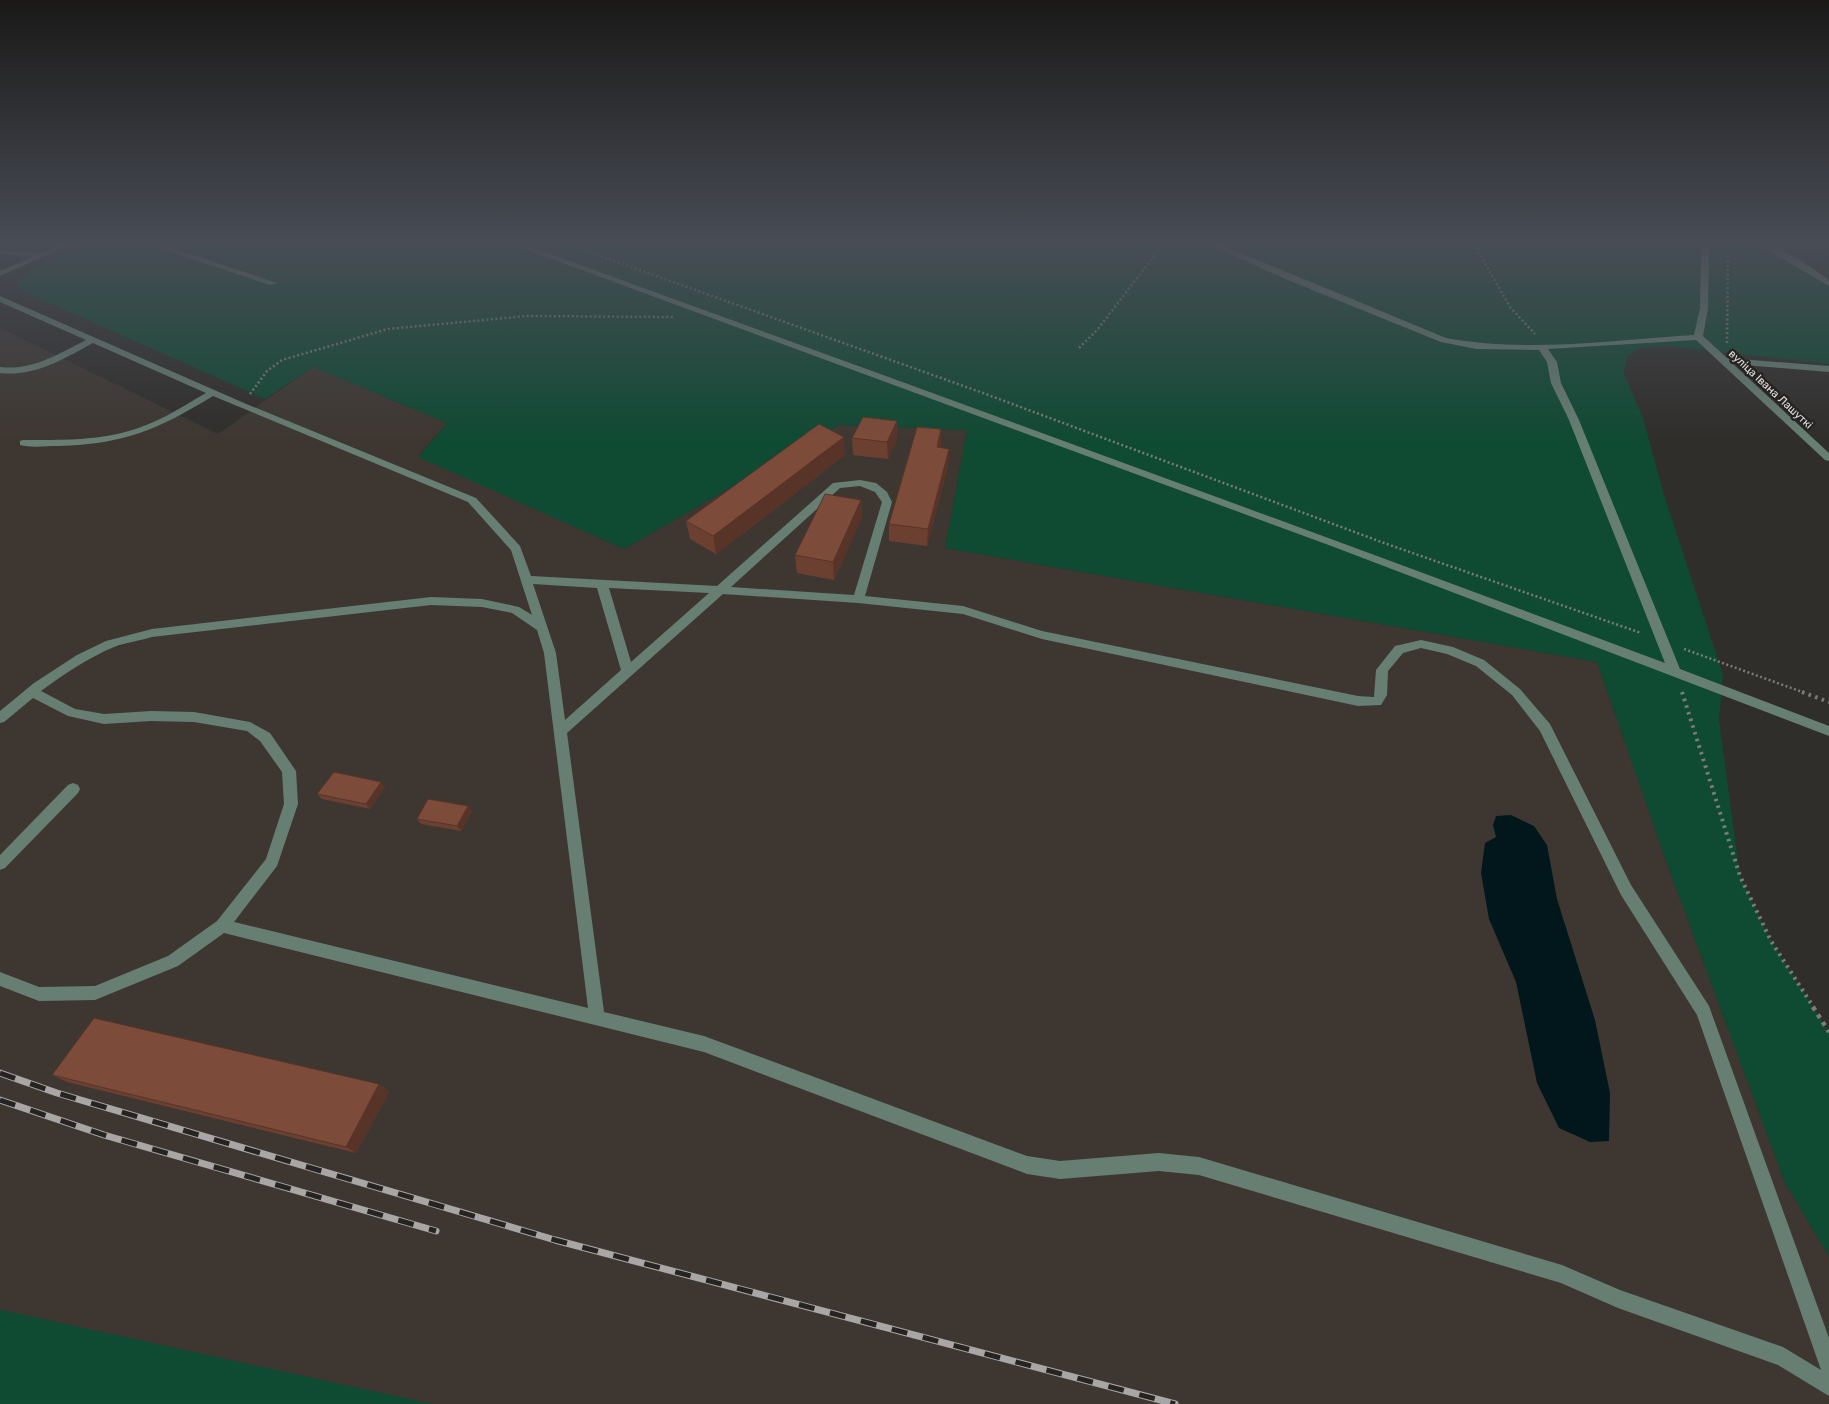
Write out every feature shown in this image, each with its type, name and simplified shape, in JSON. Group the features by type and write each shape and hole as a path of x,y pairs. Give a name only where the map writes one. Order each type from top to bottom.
{"street":[{"path":"24,310 212,393 472,500 516,549 550,653 597,1018"},
{"path":"695,310 1237,507 1829,731"},
{"path":"1368,310 1444,340 1476,346 1542,347 1698,337 1704,310"},
{"name":"вуліца Івана Лашуткі","path":"1698,337 1829,458"},
{"path":"0,370 10,372 27,371 92,340"},
{"path":"1542,347 1552,362 1556,383 1574,420 1675,672"},
{"path":"1724,361 1829,369"},
{"path":"23,444 86,442 143,430 212,393"},
{"path":"561,731 837,485 852,483 871,485 883,491 887,502 858,600"},
{"path":"526,580 720,590 963,610 1042,635 1358,701 1376,702 1381,695 1382,670 1399,649 1421,644 1449,650 1480,663 1516,692 1545,728 1626,890 1703,1011 1829,1365"},
{"path":"602,584 628,672"},
{"path":"0,718 32,692 73,664 111,644 152,633 431,601 482,603 498,606 515,610 541,626"},
{"path":"0,979 39,994 95,993 173,960 222,926 272,862 291,804 289,771 266,737 250,727 194,717 151,716 104,719 72,713 32,692"},
{"path":"0,864 73,789"},
{"path":"222,926 704,1044 1027,1165 1060,1170 1159,1162 1199,1166 1562,1274 1618,1299 1783,1358 1829,1386"}],"path":[{"path":"753,310 992,396 1393,546 1663,641 1829,702"},
{"path":"1079,348 1098,329 1113,310"},
{"path":"1512,310 1535,334 1542,347"},
{"path":"241,405 267,371 282,360 388,329 527,316 678,317"},
{"path":"1675,672 1740,876 1771,941 1829,1032"}],"shaded area":[{"path":"0,328 218,434 313,367 447,423 418,456 624,549 839,425 967,430 945,548 1597,662 1666,861 1785,1183 1829,1256 1829,1404 431,1404 0,1310"},
{"path":"1511,815 1534,826 1547,845 1557,899 1595,1020 1610,1093 1609,1141 1590,1142 1559,1128 1537,1083 1516,982 1489,919 1481,873 1485,843 1496,837 1493,825 1496,816"}],"green space":[{"path":"64,310 1829,310 1829,364 1665,346 1640,348 1627,356 1624,373 1643,418 1664,495 1723,675 1719,720 1740,876 1771,941 1829,1032 1829,1256 1785,1183 1666,861 1597,662 945,548 967,430 839,425 624,549 418,457 447,423 313,367 265,399"},
{"path":"0,1310 16,1313 432,1404 0,1404"}],"building":[{"path":"863,417 897,421 887,442 852,438"},
{"path":"819,424 844,437 713,536 686,521"},
{"path":"917,427 941,429 937,447 949,449 928,529 889,524"},
{"path":"825,494 861,500 833,562 795,555"},
{"path":"334,772 381,782 366,804 317,794"},
{"path":"428,799 468,806 457,826 417,819"},
{"path":"94,1018 379,1084 346,1147 52,1075"}],"railway":[{"path":"0,1073 57,1093 555,1240 1175,1404"},
{"path":"0,1100 104,1135 436,1231"}]}
